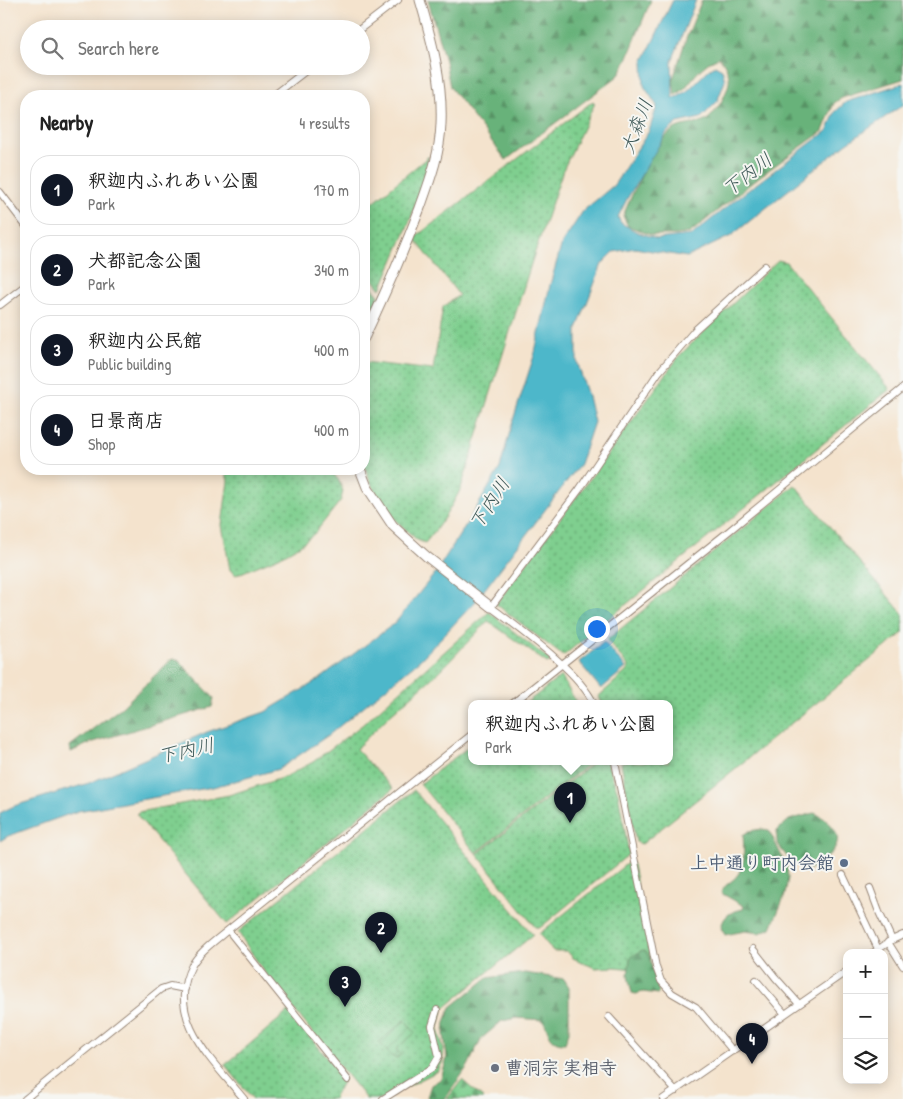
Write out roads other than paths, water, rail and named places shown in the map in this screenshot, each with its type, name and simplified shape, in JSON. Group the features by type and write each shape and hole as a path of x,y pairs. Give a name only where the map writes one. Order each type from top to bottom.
{"street":[{"path":"370,21 398,0"},
{"path":"370,325 409,238 433,172 439,147 441,122 439,74 434,46 420,0"},
{"path":"281,90 300,75"},
{"path":"0,192 20,218"},
{"path":"491,607 579,490 658,373 695,330 765,266"},
{"path":"0,305 20,290"},
{"path":"517,700 729,532 903,388"},
{"path":"362,475 367,487 393,526 426,556 563,665 592,700"},
{"path":"244,1099 198,1044 188,1023 184,1002 185,988 193,965 205,949 228,930 468,738"},
{"path":"616,765 656,967 661,981 672,993 696,1007 733,1051"},
{"path":"843,875 874,949"},
{"path":"870,888 890,941 903,966"},
{"path":"228,930 348,1080"},
{"path":"878,949 903,935"},
{"path":"753,949 799,1004"},
{"path":"664,1099 843,974"},
{"path":"756,980 785,1014"},
{"path":"25,1099 161,989 170,986 185,988"},
{"path":"383,1099 432,1068 436,1063 439,1056 432,1026 437,1010"},
{"path":"609,1017 676,1090"}],"water":[{"name":"下内川","path":"673,0 696,0 672,61 673,98 684,93 715,65 722,69 725,81 717,102 701,118 678,123 667,132 627,199 618,217 621,223 637,232 657,239 692,235 828,130 835,112 846,102 903,83 903,105 846,144 731,236 687,257 635,248 614,252 602,264 577,329 577,361 594,422 580,464 475,602 421,659 330,734 279,769 213,787 78,811 8,836 0,841 0,813 14,806 89,783 207,732 265,712 320,679 395,623 436,572 500,468 513,420 534,356 550,285 562,243 583,211 614,185 649,131 657,106 644,86 643,62"},
{"path":"604,642 626,668 601,689 579,662"}],"place":[{"name":"釈迦内ふれあい公園","path":"570,823"},
{"name":"上中通り町内会館","path":"844,863"},
{"name":"犬都記念公園","path":"381,953"},
{"name":"釈迦内公民館","path":"345,1007"},
{"name":"日景商店","path":"752,1064"},
{"name":"曹洞宗 実相寺","path":"495,1068"}],"water label":[{"name":"大森川","path":"636,126"}]}
